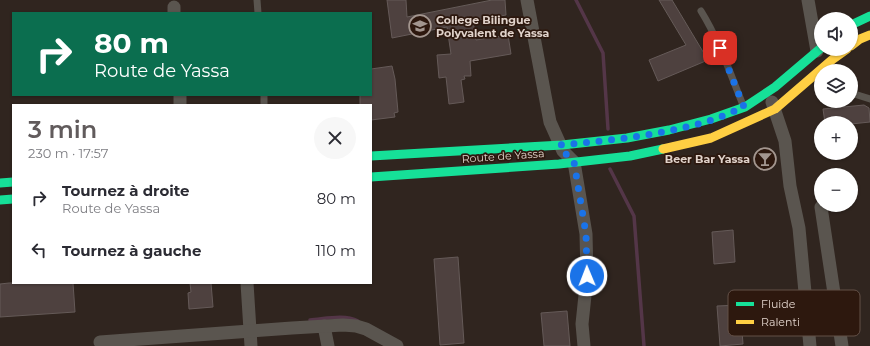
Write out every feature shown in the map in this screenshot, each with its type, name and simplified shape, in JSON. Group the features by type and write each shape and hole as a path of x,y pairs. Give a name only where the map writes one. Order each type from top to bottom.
{"main road":[{"path":"858,22 870,16"},
{"path":"858,41 870,35"},
{"name":"Route de Yassa","path":"372,156 560,145 617,140 657,133 716,118 744,107 768,93 814,53"},
{"name":"Route de Yassa","path":"372,177 574,162 630,156 711,138 775,110 839,56"},
{"path":"0,183 12,182"},
{"path":"0,200 12,199"}],"street":[{"path":"527,0 550,122 560,145 568,157 574,162 586,234 587,276 582,324 584,346"},
{"path":"808,0 814,31"},
{"path":"768,93 785,141 790,186 799,228 805,290"},
{"path":"822,212 834,290"},
{"path":"247,284 251,346"},
{"path":"324,326 328,346"},
{"path":"100,342 324,326 356,326 366,329 397,346"},
{"path":"809,336 810,346"},
{"path":"840,336 842,346"}],"lane":[{"path":"257,0 258,12"},
{"path":"701,11 716,37 744,107"},
{"path":"858,95 870,98"}],"building":[{"path":"387,0 406,0 407,17 492,0 505,0 506,15 473,21 476,40 508,35 511,54 470,61 471,76 464,76 465,79 461,80 464,102 449,104 446,77 439,78 437,55 451,54 447,27 392,38"},
{"path":"659,0 672,0 708,60 658,81 649,60 686,45"},
{"path":"392,66 395,79 398,112 394,113 395,117 372,120 372,104 360,104 360,96 372,96 372,69"},
{"path":"864,105 869,108 870,122 858,123 858,116 824,116 823,109 858,108 858,106"},
{"path":"733,230 735,262 714,264 712,232"},
{"path":"458,257 464,343 440,345 434,259"},
{"path":"0,284 73,284 75,312 0,317"},
{"path":"190,284 211,284 213,307 189,309 188,293 191,292"},
{"path":"717,306 728,306 728,336 742,336 743,344 720,346"},
{"path":"567,311 570,346 544,346 541,313"}],"waterway":[{"path":"576,0 603,53 608,129"},
{"path":"610,169 634,216 644,346"},
{"path":"310,320 341,317 358,321"}],"traffic: fast":[{"path":"858,22 870,16"},
{"path":"372,156 562,145 627,138 669,130 711,119 745,107 775,87 814,54"},
{"path":"372,177 559,164 630,156 663,149"},
{"path":"0,183 12,182"},
{"path":"0,200 12,199"}],"traffic: slow":[{"path":"858,41 870,35"},
{"path":"663,149 711,138 775,109 837,56"}],"place":[{"name":"College Bilingue Polyvalent de Yassa","path":"420,26"},
{"name":"Beer Bar Yassa","path":"765,159"}],"route":[{"path":"587,276 586,234 574,162 563,151 560,145 617,140 657,133 716,118 744,107 720,48"}]}
